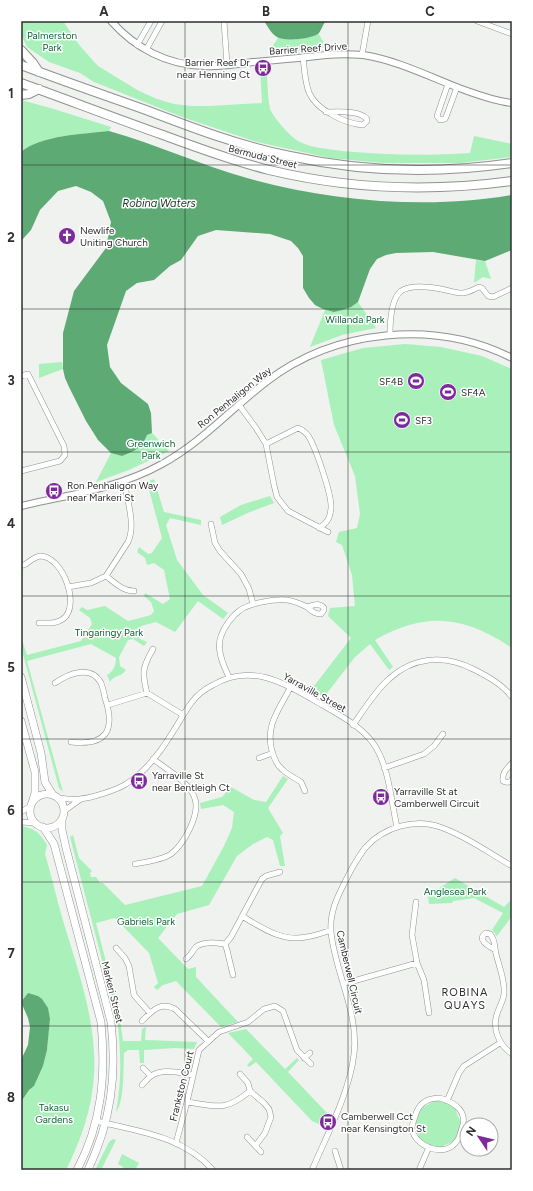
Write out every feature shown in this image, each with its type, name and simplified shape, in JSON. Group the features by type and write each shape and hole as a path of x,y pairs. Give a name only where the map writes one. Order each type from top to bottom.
{"main road":[{"path":"21,50 34,63 38,72"},
{"name":"Bermuda Street","path":"21,65 221,138 304,159 365,168 405,170 452,169 512,163"},
{"name":"Bermuda Street","path":"21,83 228,158 271,170 309,178 346,184 404,188 469,186 512,181"},
{"path":"21,95 29,94 38,89"},
{"path":"21,677 41,753 45,782 63,804 64,811 62,819 54,826 43,827 36,823 31,816 35,793 35,772 21,721"},
{"path":"32,805 35,799 44,794 56,797"},
{"name":"Markeri Street","path":"62,819 62,830 66,848 111,1022 113,1041 113,1077 106,1123 88,1170"},
{"name":"Markeri Street","path":"43,827 54,844 101,1022 104,1065 100,1103 88,1146 77,1170"}],"street":[{"name":"Barrier Reef Drive","path":"111,21 137,45 165,59 186,64 206,66 227,65 303,57 344,54 362,55 389,62 489,99 512,103"},
{"path":"137,45 151,21"},
{"path":"146,50 162,21"},
{"path":"224,21 227,65"},
{"path":"362,55 368,21"},
{"path":"477,21 512,34"},
{"path":"303,57 305,82 308,92 314,102 326,112 345,121 364,125 366,121 363,116 347,112 326,112"},
{"path":"448,84 437,114 437,118 440,120 445,119 457,87"},
{"path":"390,335 391,318 396,300 402,291 408,288 418,287 441,289 462,293 469,292 479,287 482,288 488,296 493,297 512,288"},
{"name":"Ron Penhaligon Way","path":"21,506 124,482 163,464 181,453 268,380 310,356 345,343 390,335 417,334 446,337 482,346 512,358"},
{"path":"21,376 28,374 64,446 65,455 60,461 21,471"},
{"path":"238,405 256,428 266,444 277,497 288,511 328,532"},
{"path":"266,444 298,428 304,430 310,438 325,478 331,502 331,509 326,523 319,528"},
{"path":"68,588 91,583 106,576 128,542 132,532 132,526 124,482"},
{"path":"211,524 215,543 220,551 242,574 249,589 253,604"},
{"path":"24,565 37,557 46,558 59,566 68,588 70,608 65,618 50,624 39,623"},
{"path":"106,576 126,590 134,591"},
{"path":"229,678 223,664 220,648 221,636 231,619 239,611 253,604 286,600 296,602 307,607"},
{"path":"153,649 146,660 143,676 147,693 183,715"},
{"path":"353,725 387,680 402,669 422,660 443,660 461,663 500,684 512,697"},
{"path":"55,683 65,676 74,673 83,672 91,674 101,683 108,705 110,723 102,738 83,743 71,742"},
{"name":"Yarraville Street","path":"56,797 81,799 116,789 127,784 153,759 174,730 192,701 204,690 229,678 242,675 260,675 270,678 308,696 353,725 372,742 381,756 396,827"},
{"path":"290,688 271,725 269,738 272,753 279,767 301,782 305,791"},
{"path":"108,705 147,693"},
{"path":"384,768 424,754 434,746 443,734"},
{"path":"259,758 272,753"},
{"path":"135,864 150,861 170,854 183,841 196,810 195,799 189,788 179,778 153,759"},
{"path":"512,765 505,771 503,781 506,783 512,779"},
{"path":"64,811 81,799"},
{"path":"21,812 32,805"},
{"path":"21,822 36,823"},
{"name":"Camberwell Circuit","path":"312,1170 348,1083 354,1054 353,1022 331,930 334,904 359,856 379,836 396,827 417,824 440,827 456,834 512,866"},
{"path":"225,944 231,937 262,879 266,876 280,872"},
{"path":"416,902 412,935 417,963 424,980 429,1013"},
{"path":"242,916 268,931 283,937 305,938 331,930"},
{"path":"186,959 190,957 199,946 215,942 225,944"},
{"path":"225,944 229,954 233,975"},
{"path":"116,948 125,958 129,966 134,995 150,1013"},
{"path":"494,949 504,986 504,995 495,1021 500,1044 512,1054"},
{"path":"343,984 417,963"},
{"path":"142,1021 150,1013 161,1006 171,1006 208,1041"},
{"name":"Frankston Court","path":"176,1143 199,1050 219,1032 248,1022 264,1009 276,1006 283,1011 292,1041 297,1050 311,1064"},
{"path":"447,1101 459,1073 464,1066 500,1044"},
{"path":"304,1058 310,1053"},
{"path":"143,1068 151,1076"},
{"path":"142,1085 151,1076 159,1072 177,1072 193,1075"},
{"path":"240,1074 248,1083 250,1091 269,1109 271,1117 265,1132 256,1145"},
{"path":"187,1102 217,1107 227,1106 250,1091"},
{"path":"436,1098 447,1101 459,1108 463,1115 464,1123 457,1141 452,1146 440,1150 429,1147 422,1144 416,1138 412,1128 419,1108 428,1100 436,1098"},
{"path":"96,1121 157,1136 176,1143 196,1154 213,1170"},
{"path":"247,1137 261,1152"},
{"path":"419,1170 429,1147"},
{"path":"335,1152 340,1170"}],"green space":[{"name":"Palmerston Park","path":"21,21 63,21 80,46 98,66 139,91 157,99 174,104 210,106 262,103 260,69 267,68 268,97 271,111 292,137 310,146 342,151 438,155 470,153 474,136 512,144 512,157 460,163 384,163 330,158 257,142 182,117 94,82 80,73 49,62 27,47 21,34"},
{"path":"318,33 324,43 334,47 268,53 278,38 299,39"},
{"path":"21,100 111,127 109,131 75,134 40,142 29,146 21,152"},
{"path":"476,260 485,261 491,279 483,277 474,283"},
{"name":"Willanda Park","path":"358,302 376,328 342,335 310,347 325,310 334,311 343,309"},
{"path":"405,344 441,347 482,356 512,369 512,648 478,629 461,624 445,621 428,621 411,625 375,640 393,667 389,670 370,644 355,657 324,697 311,690 351,638 328,616 330,608 355,606 352,575 342,545 336,542 339,532 357,528 360,514 355,476 334,425 321,360 363,348"},
{"path":"62,362 63,369 39,378 39,364"},
{"name":"Greenwich Park","path":"152,433 169,451 129,470 96,482 111,453 122,456 143,443 147,435"},
{"name":"Tingaringy Park","path":"154,479 164,512 201,520 201,525 170,518 166,525 177,560 203,595 228,613 223,619 198,601 175,632 156,622 141,626 138,630 140,639 147,642 144,646 133,639 128,640 119,657 120,666 126,670 110,682 107,675 114,668 116,658 91,644 27,661 63,792 59,788 21,647 21,637 27,655 81,641 92,624 90,618 79,610 82,607 87,610 105,606 128,621 151,615 154,611 151,602 144,596 145,593 163,604 170,599 164,570 154,563 147,565 145,558 137,552 139,547 148,554 152,553 162,538 147,482"},
{"path":"270,496 274,503 222,525 220,517 241,505"},
{"name":"Gabriels Park","path":"283,776 288,779 268,808 283,833 280,836 285,866 280,866 273,840 267,837 253,844 237,856 209,905 177,914 158,938 188,969 196,967 196,977 238,1022 221,1027 176,981 163,985 157,990 154,987 158,983 149,953 115,918 96,923 119,1012 123,1041 141,1041 142,1029 146,1027 145,1040 197,1042 194,1049 175,1048 144,1050 144,1063 140,1063 139,1050 128,1050 124,1053 121,1100 116,1112 120,1065 117,1018 70,837 73,835 79,858 92,871 90,873 91,877 96,877 100,883 103,883 125,905 202,886 232,828 234,812 223,805 201,809 200,803 222,797 231,787 254,800 266,802"},
{"name":"Takasu Gardens","path":"21,826 30,828 37,832 47,845 45,854 61,915 86,999 93,1037 94,1075 91,1100 81,1136 66,1170 21,1170 21,1102 29,1090 34,1086 43,1066 47,1050 50,1019 28,993 21,1002"},
{"name":"Anglesea Park","path":"455,878 504,907 512,899 512,916 497,936 492,930 503,913 474,898 453,901 452,903 429,904 428,895"},
{"path":"246,1029 285,1069 297,1058 299,1060 288,1072 329,1115 324,1126 312,1121 256,1062 249,1067 247,1065 253,1059 228,1033"},
{"path":"435,1100 447,1103 457,1109 456,1111 459,1118 459,1134 451,1143 442,1146 441,1149 419,1139 414,1125 422,1106 424,1107"},
{"path":"113,1139 116,1140 101,1170 95,1170 109,1142"},
{"path":"122,1154 139,1163 135,1170 121,1170 123,1167 118,1164"}],"water":[{"path":"264,21 325,22 319,33 316,35 300,39 283,39 274,35"},
{"name":"Robina Waters","path":"109,131 230,173 278,186 311,192 379,201 413,202 480,200 512,195 512,250 485,261 433,252 396,253 386,255 377,259 370,269 358,302 351,307 334,312 315,305 309,298 303,288 303,256 291,241 270,234 216,230 198,236 181,260 170,266 154,280 137,283 126,291 107,345 110,367 121,383 148,404 151,413 152,433 147,435 140,446 131,452 122,456 111,453 98,440 86,421 65,378 63,369 63,333 74,291 106,248 111,222 103,201 91,192 76,186 58,191 40,210 31,230 21,241 21,152 29,146 63,136"},
{"path":"28,993 42,999 48,1008 50,1019 47,1050 43,1066 34,1086 29,1090 21,1102 21,1060 28,1045 30,1027 21,1002"}],"place":[{"name":"Barrier Reef Dr near Henning Ct","path":"263,68"},
{"name":"Newlife Uniting Church","path":"67,236"},
{"name":"SF4B","path":"416,381"},
{"name":"SF4A","path":"448,392"},
{"name":"SF3","path":"402,420"},
{"name":"Ron Penhaligon Way near Markeri St","path":"54,491"},
{"name":"Yarraville St near Bentleigh Ct","path":"139,781"},
{"name":"Yarraville St at Camberwell Circuit","path":"381,797"},
{"name":"Camberwell Cct near Kensington St","path":"328,1122"}],"district":[{"name":"ROBINA QUAYS","path":"465,998"}]}
